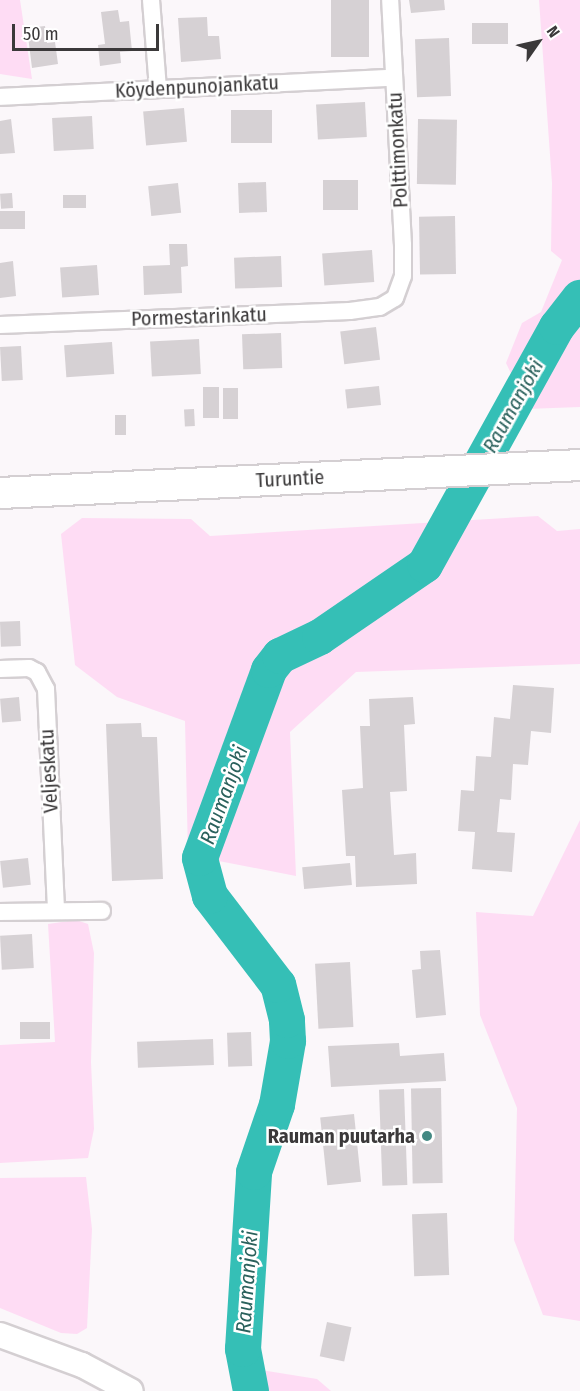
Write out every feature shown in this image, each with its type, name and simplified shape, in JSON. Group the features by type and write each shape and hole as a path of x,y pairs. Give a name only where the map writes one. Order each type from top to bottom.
{"highway":[{"name":"Turuntie","path":"0,493 580,465"}],"main road":[{"path":"0,1335 82,1365 131,1391"}],"street":[{"path":"152,0 158,89"},
{"name":"Polttimonkatu","path":"390,0 403,245 403,276 395,298"},
{"name":"Köydenpunojankatu","path":"0,97 394,78"},
{"name":"Pormestarinkatu","path":"0,324 350,310 380,307 395,298"},
{"name":"Veljeskatu","path":"0,669 29,668 37,672 46,689 56,910"},
{"path":"0,912 102,911"}],"shaded area":[{"path":"0,0 20,0 32,79 0,74"},
{"path":"539,0 580,0 580,282 547,325 514,380 506,363 522,323 541,312 562,260 551,251 552,183"},
{"path":"580,305 580,407 526,409 577,308"},
{"path":"538,516 557,531 580,529 580,664 356,672 290,732 296,876 188,855 185,721 117,697 75,665 61,534 82,518 191,519 210,536"},
{"path":"580,820 580,1321 543,1315 514,1240 517,1108 480,1015 476,912 533,916"},
{"path":"76,920 88,924 94,953 91,1062 94,1129 88,1158 0,1163 0,1045 55,1042 48,924"},
{"path":"86,1177 92,1229 87,1328 77,1334 61,1333 0,1308 0,1178"},
{"path":"261,1370 317,1379 331,1391 248,1391 253,1373"}],"building":[{"path":"331,0 369,0 369,57 331,57"},
{"path":"409,0 444,0 445,10 411,13"},
{"path":"118,10 120,22 129,21 132,51 120,52 121,63 100,66 98,45 105,44 101,12"},
{"path":"207,17 208,36 219,36 221,59 181,62 178,18"},
{"path":"472,23 508,23 508,44 472,44"},
{"path":"45,26 47,43 55,42 58,64 32,68 27,28"},
{"path":"449,38 451,96 417,97 415,39"},
{"path":"365,102 367,137 318,140 316,105"},
{"path":"184,108 187,142 146,145 143,112"},
{"path":"231,110 272,110 272,143 231,143"},
{"path":"92,116 94,149 54,151 52,118"},
{"path":"11,119 15,153 0,154 0,121"},
{"path":"418,119 457,120 456,185 417,184"},
{"path":"323,180 358,180 358,210 323,210"},
{"path":"266,182 267,212 239,213 238,183"},
{"path":"178,183 181,213 151,216 148,186"},
{"path":"12,193 13,208 1,209 0,194"},
{"path":"63,195 86,195 86,208 63,208"},
{"path":"0,211 25,211 25,229 0,229"},
{"path":"455,216 456,274 420,275 419,217"},
{"path":"169,244 187,244 188,266 181,267 182,293 144,295 143,266 170,265"},
{"path":"372,250 374,282 324,285 322,253"},
{"path":"281,256 282,287 235,289 234,258"},
{"path":"13,261 16,296 0,298 0,263"},
{"path":"97,265 99,295 62,298 60,268"},
{"path":"376,327 380,360 344,364 340,331"},
{"path":"281,333 282,368 243,369 242,334"},
{"path":"199,339 201,374 152,377 150,342"},
{"path":"112,342 114,374 66,377 64,345"},
{"path":"21,346 23,380 2,381 0,347"},
{"path":"379,386 381,405 347,408 345,390"},
{"path":"203,387 219,387 219,418 203,418"},
{"path":"223,388 238,388 238,419 223,419"},
{"path":"194,409 195,426 185,427 184,410"},
{"path":"115,415 126,415 126,435 115,435"},
{"path":"20,621 21,646 1,647 0,622"},
{"path":"513,685 554,688 551,733 531,731 528,765 513,764 511,800 500,799 497,832 515,833 512,872 472,869 475,832 458,831 461,790 474,791 476,756 491,757 494,717 510,719"},
{"path":"19,697 21,721 2,723 0,699"},
{"path":"413,697 415,724 404,725 407,791 390,792 394,855 416,853 417,884 356,887 355,856 346,856 342,790 363,788 360,726 370,726 369,699"},
{"path":"141,723 142,737 157,737 163,879 112,881 106,724"},
{"path":"28,858 31,885 3,888 0,861"},
{"path":"350,863 352,885 304,889 302,867"},
{"path":"32,934 34,968 2,970 0,936"},
{"path":"440,950 446,1015 416,1018 412,970 421,969 420,951"},
{"path":"350,962 353,1027 318,1029 315,964"},
{"path":"20,1022 50,1022 50,1039 20,1039"},
{"path":"251,1032 252,1066 228,1067 227,1033"},
{"path":"213,1039 214,1065 138,1068 137,1042"},
{"path":"399,1043 400,1056 444,1053 446,1081 331,1087 328,1046"},
{"name":"Rauman puutarha","path":"441,1088 443,1183 413,1184 411,1089"},
{"path":"404,1089 407,1185 382,1186 379,1090"},
{"path":"354,1114 361,1182 327,1185 320,1118"},
{"path":"447,1213 449,1275 414,1276 412,1214"},
{"path":"327,1322 351,1327 344,1361 320,1356"}],"waterway":[{"name":"Raumanjoki","path":"251,1391 243,1349 254,1172 277,1105 288,1041 287,1020 278,985 210,896 200,858 269,670 280,656 320,637 425,565 557,327 580,298"}],"place":[{"name":"Rauman puutarha","path":"427,1136"}]}
